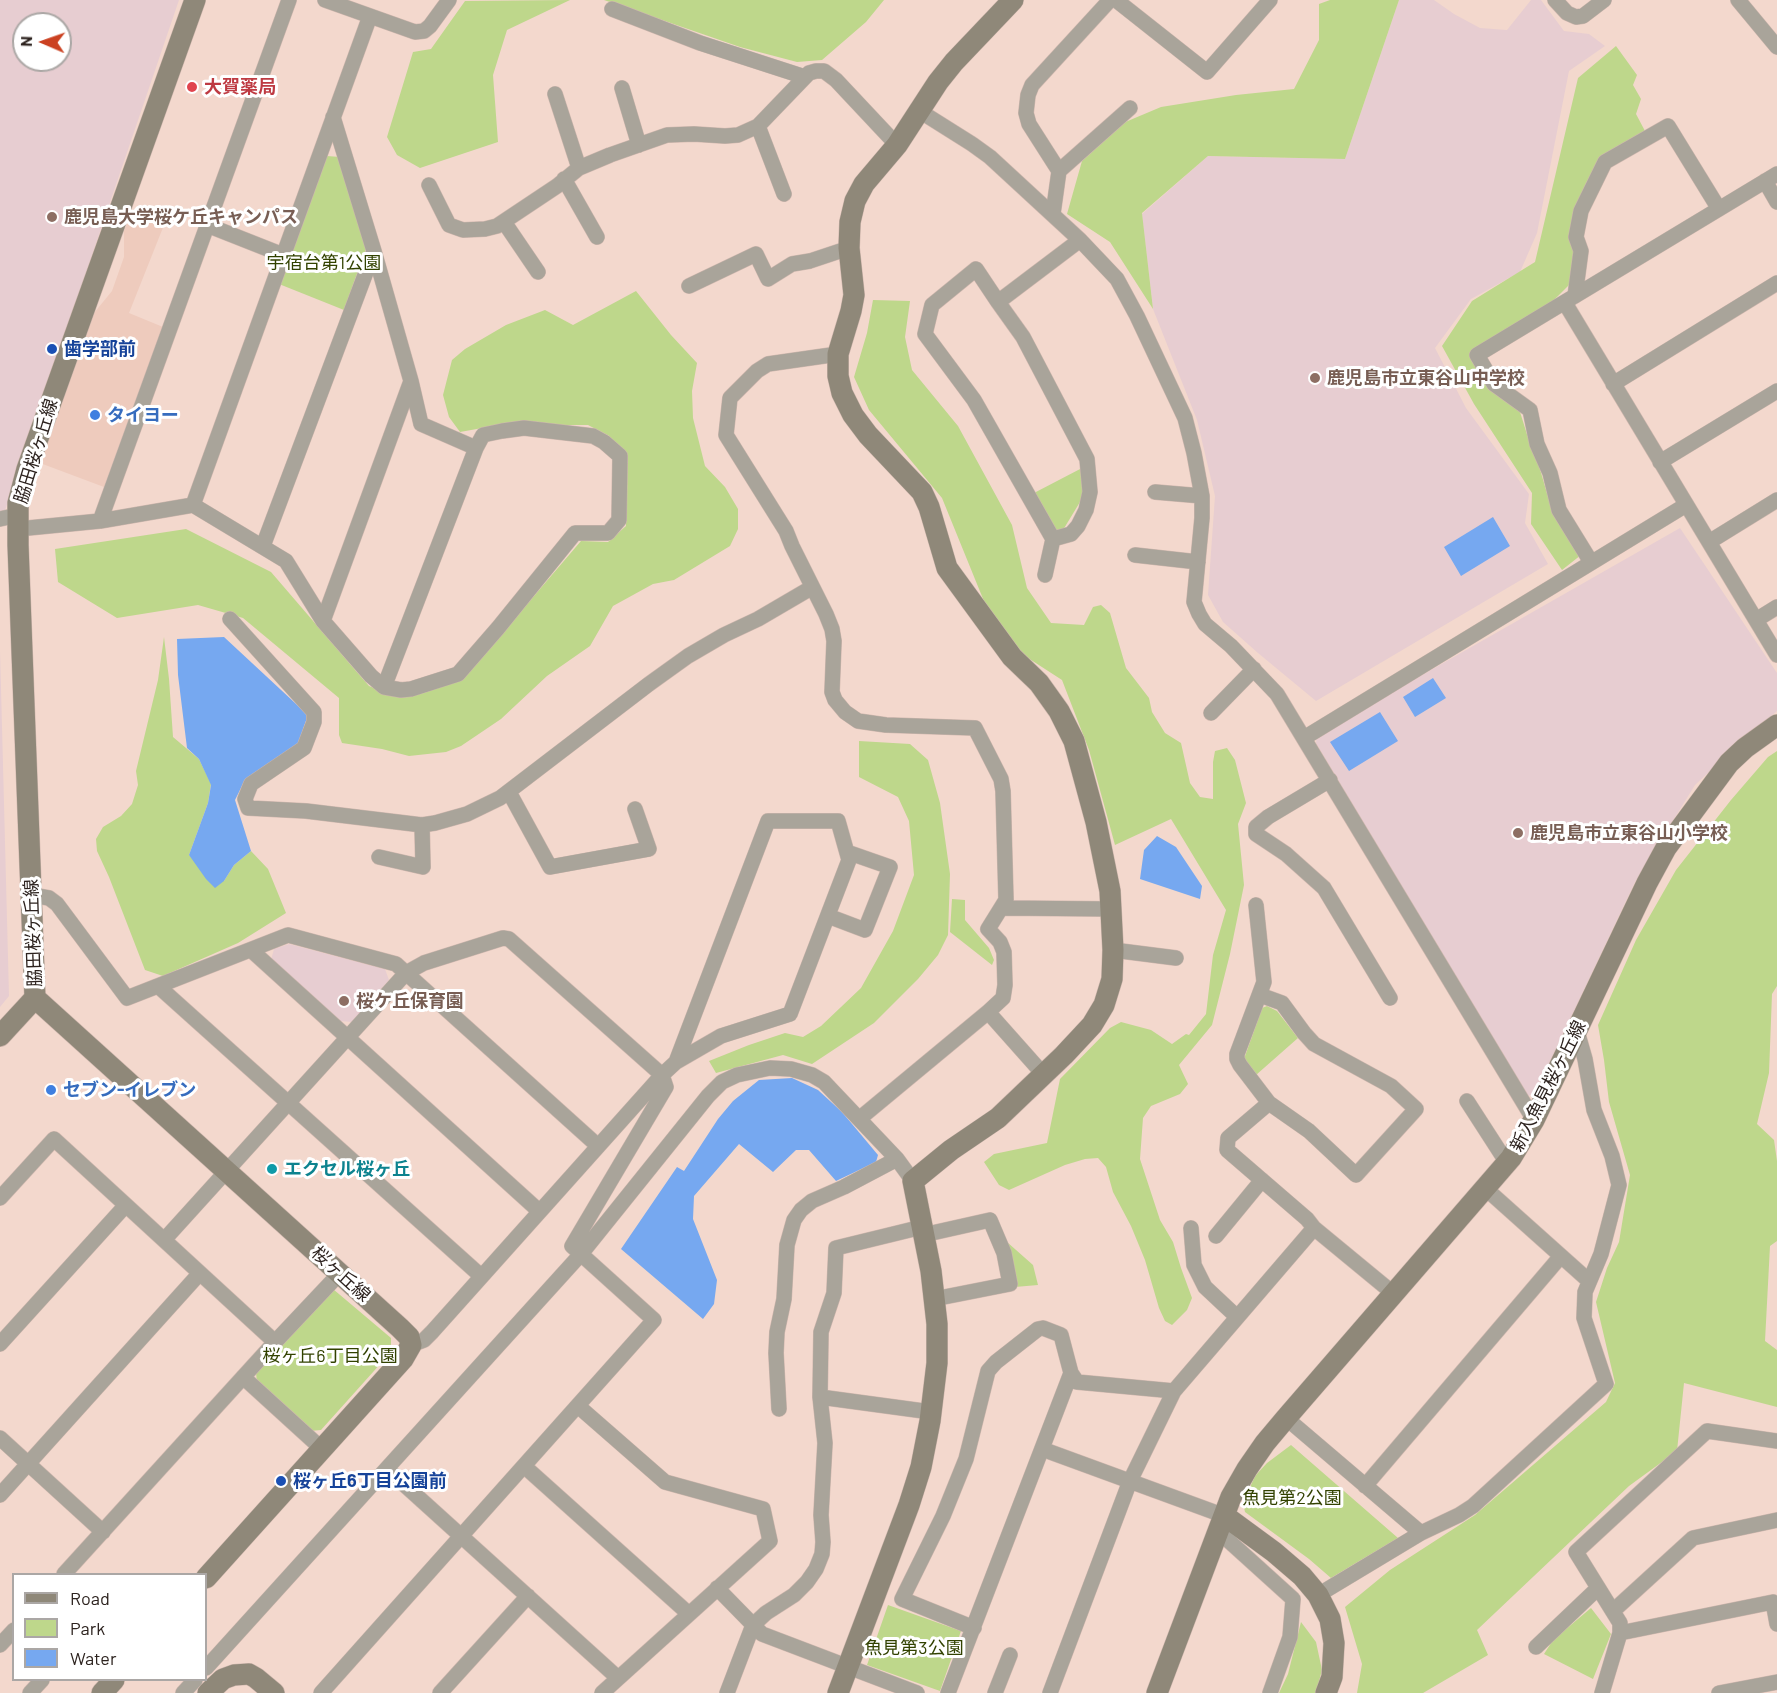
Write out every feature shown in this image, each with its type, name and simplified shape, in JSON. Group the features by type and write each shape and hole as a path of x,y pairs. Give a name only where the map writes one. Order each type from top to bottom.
{"street":[{"name":"脇田桜ヶ丘線","path":"35,998 32,895 12,521 27,469 195,0"},
{"path":"100,520 289,0"},
{"path":"325,0 415,32 423,31 430,26 449,0"},
{"path":"913,1181 951,1150 998,1118 1044,1075 1092,1025 1104,1005 1112,979 1110,891 1096,822 1074,741 1059,711 1039,683 1012,657 947,568 929,507 922,492 868,435 842,393 838,376 838,354 852,311 854,295 849,248 850,222 855,201 864,184 897,145 918,110 954,62 1012,0"},
{"path":"1059,171 1029,124 1026,113 1028,95 1032,85 1110,0"},
{"path":"1116,0 1207,72 1270,0"},
{"path":"1556,0 1567,13 1576,17 1583,16 1604,0"},
{"path":"1738,0 1777,47"},
{"path":"612,9 700,43 805,77"},
{"path":"193,505 370,16"},
{"path":"429,185 449,225 463,230 496,226 579,168 639,145 667,135 738,135 758,126 809,73 816,71 824,71 836,80 897,145"},
{"path":"622,88 639,145"},
{"path":"555,94 579,168"},
{"path":"1053,214 1059,171 1130,108"},
{"path":"918,110 990,157 1053,214 1117,279 1185,418 1199,475 1202,518 1194,602 1198,615 1277,694 1534,1120"},
{"path":"333,117 374,250 422,424 476,448"},
{"path":"758,126 784,194"},
{"path":"1719,209 1668,126 1605,162 1581,211 1576,237 1581,250 1570,299 1613,384 1777,655"},
{"path":"1592,562 1559,510 1550,473 1537,444 1530,410 1494,384 1477,355 1771,177 1777,202"},
{"path":"564,179 597,237"},
{"path":"504,222 538,272"},
{"path":"207,225 283,255"},
{"path":"998,302 1080,240"},
{"path":"689,286 756,254 768,279 792,264 810,261 849,248"},
{"path":"263,546 374,250"},
{"path":"1045,575 1053,539 974,400 925,334 932,304 976,269 1023,337 1087,459 1090,492 1086,510 1071,534 1053,539"},
{"path":"1613,384 1777,283"},
{"path":"838,354 768,364 757,371 730,398 726,435 786,531 811,588 826,614 834,641 832,692 835,700 845,712 858,721 886,725 975,728 1001,779 1006,900 988,929 1000,942 1005,952 1003,998 859,1119"},
{"path":"323,621 411,381"},
{"path":"1660,462 1777,391"},
{"path":"12,521 100,520 193,505 286,561 323,621 371,676 384,687 411,689 458,674 575,533 608,533 619,520 620,456 593,436 525,428 483,435 384,687"},
{"path":"1155,492 1202,496"},
{"path":"1708,542 1777,500"},
{"path":"1304,738 1686,505"},
{"path":"1135,555 1198,562"},
{"path":"230,619 314,712 314,722 304,748 251,784 245,799 248,808 306,811 422,825 467,814 509,792 688,656 811,588"},
{"path":"1756,620 1777,607"},
{"path":"1211,713 1254,669"},
{"name":"新入魚見桜ヶ丘線","path":"1157,1693 1231,1497 1247,1469 1286,1418 1507,1163 1534,1120 1647,883 1666,848 1729,763 1745,748 1777,725"},
{"path":"1330,780 1268,818 1257,828 1256,834 1287,854 1324,888 1390,998"},
{"path":"509,792 550,867 650,849 635,809"},
{"path":"207,1577 403,1359 411,1345 424,1340 676,1062 722,1036 790,1014 849,860 838,821 768,821 676,1062"},
{"path":"380,857 423,867 422,825"},
{"path":"828,916 865,930 890,867 847,852"},
{"path":"32,895 49,898 57,904 128,998 288,935 396,963 598,1146"},
{"path":"1256,904 1263,982 1237,1054 1240,1065 1269,1103 1309,1131 1356,1175 1416,1109 1391,1086 1314,1044 1282,1003 1260,995"},
{"path":"1002,908 1111,909"},
{"path":"164,1240 406,973 436,960 503,938 509,939 662,1076 666,1087 572,1246 654,1320 321,1693"},
{"path":"250,950 539,1211"},
{"path":"1113,950 1176,958"},
{"path":"158,986 482,1276"},
{"path":"0,1036 35,998"},
{"name":"桜ヶ丘線","path":"35,998 400,1328 409,1337 411,1345"},
{"path":"988,1012 1044,1075"},
{"path":"1318,1595 1421,1533 1473,1506 1606,1384 1584,1318 1585,1292 1601,1254 1619,1185 1612,1156 1594,1110 1585,1059 1577,1031"},
{"path":"207,1667 581,1254 708,1096 722,1082 737,1075 770,1068 791,1069 812,1075 824,1082 897,1159 913,1181 930,1271 937,1324 937,1363 927,1441 921,1467 909,1505 838,1693"},
{"path":"1467,1101 1507,1163"},
{"path":"1269,1103 1228,1138 1227,1150 1307,1219 1314,1228 1394,1294"},
{"path":"0,1198 54,1139 275,1342"},
{"path":"779,1409 777,1332 784,1299 787,1245 794,1220 812,1201 897,1159"},
{"path":"1216,1236 1262,1180"},
{"path":"1485,1188 1589,1281"},
{"path":"0,1344 126,1204"},
{"path":"728,1693 753,1625 766,1613 794,1595 807,1582 822,1554 824,1542 821,1515 825,1443 820,1397 821,1332 834,1293 836,1248 990,1220 1004,1254 1010,1284 934,1299"},
{"path":"1191,1228 1194,1265 1205,1287 1237,1317"},
{"path":"1050,1693 1130,1481 1174,1390 1314,1228"},
{"path":"1365,1486 1561,1256"},
{"path":"0,1495 200,1273"},
{"path":"66,1573 340,1273"},
{"path":"974,1628 902,1599 944,1516 966,1459 988,1371 1038,1329 1043,1328 1061,1335 1071,1373 1077,1382 1174,1390"},
{"path":"948,1693 1071,1373"},
{"path":"243,1377 322,1449"},
{"path":"820,1397 931,1412"},
{"path":"578,1406 665,1482 762,1509 770,1541 602,1693"},
{"path":"1286,1418 1421,1533"},
{"path":"1602,1693 1620,1633 1620,1623 1576,1552 1707,1431 1777,1441"},
{"path":"0,1438 103,1532"},
{"path":"1042,1449 1130,1481 1222,1524 1274,1552 1302,1576 1318,1595 1330,1619 1334,1643 1332,1677 1326,1693"},
{"path":"524,1466 689,1614"},
{"path":"387,1468 618,1678"},
{"path":"1613,1611 1693,1538 1777,1520"},
{"path":"1222,1524 1293,1599 1290,1637 1270,1693"},
{"path":"717,1588 762,1634 916,1693"},
{"path":"1536,1647 1598,1588"},
{"path":"440,1693 528,1596"},
{"path":"1620,1633 1773,1602 1777,1624"},
{"path":"0,1645 12,1632"},
{"path":"995,1693 1010,1656"},
{"path":"208,1693 223,1679 234,1675 249,1674 274,1693"},
{"path":"30,1693 41,1681"},
{"path":"183,1693 194,1681"},
{"path":"1719,1693 1777,1682"}],"shaded area":[{"name":"鹿児島大学桜ケ丘キャンパス","path":"0,0 179,0 0,525"},
{"name":"鹿児島市立東谷山中学校","path":"1399,0 1434,0 1480,28 1507,30 1531,0 1541,0 1564,31 1589,34 1605,46 1569,71 1537,233 1520,272 1471,299 1435,348 1466,408 1529,494 1525,523 1548,564 1316,701 1223,622 1208,595 1215,496 1197,420 1153,309 1142,214 1208,156 1345,159"},
{"path":"138,208 166,220 129,313 163,327 104,487 40,463 94,313 112,291 124,257 124,231 132,210"},
{"name":"鹿児島市立東谷山小学校","path":"1680,528 1777,673 1777,711 1695,785 1635,882 1535,1093 1526,1097 1316,743 1317,735"},
{"path":"0,650 9,996 0,1007"},
{"name":"桜ケ丘保育園","path":"289,944 385,969 389,980 352,1022 340,1021 271,960 274,949"}],"green space":[{"path":"570,0 507,30 493,75 498,142 420,168 397,155 387,137 413,52 431,49 465,1"},
{"path":"604,0 884,0 866,22 822,60 797,62 740,47"},
{"path":"1330,0 1399,0 1345,159 1208,156 1142,213 1153,309 1110,242 1067,214 1082,161 1123,123 1161,107 1236,95 1294,89 1319,40 1319,4"},
{"path":"1616,46 1637,75 1633,85 1641,99 1636,114 1645,131 1602,157 1575,248 1572,282 1552,302 1471,352 1486,384 1520,412 1549,500 1581,555 1562,570 1531,524 1532,493 1474,404 1442,346 1472,301 1535,262 1578,78"},
{"name":"宇宿台第1公園","path":"327,156 340,157 366,249 344,310 279,284"},
{"path":"636,291 697,363 692,391 693,418 705,466 725,487 738,509 738,529 730,546 674,580 653,584 613,606 590,646 547,676 501,719 461,746 446,752 409,756 342,743 339,735 339,698 243,618 198,605 117,618 58,582 55,549 186,529 271,572 369,686 384,692 404,695 423,693 462,680 581,541 608,542 626,526 625,479 624,451 609,436 588,425 499,425 460,432 449,417 443,395 452,360 465,349 506,325 545,310 573,325"},
{"path":"873,300 910,301 905,337 912,370 958,426 1012,525 1027,588 1051,623 1084,625 1093,607 1101,605 1110,613 1126,668 1149,698 1152,712 1165,733 1181,743 1190,783 1200,797 1213,799 1215,751 1227,748 1235,760 1246,803 1238,824 1244,885 1212,1025 1179,1065 1188,1084 1180,1094 1151,1106 1143,1118 1140,1159 1160,1220 1173,1242 1192,1298 1187,1310 1172,1325 1165,1321 1159,1308 1145,1260 1131,1226 1113,1192 1106,1167 1098,1158 1065,1165 1009,1190 999,1185 984,1162 994,1154 1047,1143 1060,1079 1110,1028 1121,1022 1151,1030 1172,1044 1186,1034 1189,1035 1206,1014 1213,955 1226,910 1171,819 1115,845 1089,750 1062,680 1011,647 990,616 942,498 869,410 854,377 867,333"},
{"path":"1082,468 1080,502 1063,530 1053,530 1034,493"},
{"path":"164,637 173,737 199,759 211,784 208,803 189,855 224,881 234,865 251,851 268,869 286,913 238,943 163,976 145,970 97,851 96,839 103,827 121,816 132,804 138,785 136,771 158,680"},
{"path":"859,741 910,744 928,760 940,803 950,874 948,935 938,955 918,979 874,1023 812,1064 783,1055 716,1073 709,1061 785,1033 803,1037 821,1026 861,988 893,931 914,875 909,821 898,797 859,777"},
{"path":"1777,751 1777,986 1772,994 1769,1073 1757,1124 1774,1140 1777,1161 1777,1241 1770,1246 1765,1341 1777,1350 1777,1407 1684,1383 1677,1451 1629,1486 1477,1630 1488,1655 1423,1693 1357,1693 1362,1664 1345,1607 1390,1570 1475,1515 1606,1402 1615,1383 1596,1302 1607,1268 1619,1242 1630,1175 1609,1102 1598,1025 1636,940 1676,870 1731,800 1768,757"},
{"path":"952,899 965,900 965,920 989,948 994,960 992,965 950,932"},
{"path":"1267,1006 1277,1011 1298,1038 1256,1075 1245,1061 1245,1056 1262,1008"},
{"path":"1007,1242 1033,1265 1038,1285 1015,1287"},
{"name":"桜ヶ丘6丁目公園","path":"333,1289 391,1338 391,1352 321,1430 310,1431 257,1384 256,1372"},
{"name":"魚見第2公園","path":"1291,1445 1398,1538 1331,1578 1245,1512 1243,1503 1255,1476 1267,1463"},
{"name":"魚見第3公園","path":"888,1605 961,1631 940,1691 867,1665"},
{"path":"1591,1608 1611,1634 1593,1679 1544,1654 1553,1640"},
{"path":"1301,1622 1316,1642 1322,1670 1316,1693 1279,1693 1288,1674"}],"water":[{"path":"1493,517 1510,546 1461,576 1444,547"},
{"path":"224,637 308,715 298,744 244,782 235,800 251,851 234,865 224,881 215,888 189,855 208,803 211,785 199,759 187,748 178,675 177,639"},
{"path":"1433,678 1446,698 1415,717 1403,697"},
{"path":"1380,712 1398,741 1349,771 1330,742"},
{"path":"1157,836 1176,847 1202,886 1200,899 1140,879 1144,850"},
{"path":"792,1078 818,1090 842,1112 878,1155 876,1162 836,1181 809,1150 796,1150 773,1172 739,1144 694,1196 693,1219 717,1280 714,1304 703,1319 621,1249 677,1167 684,1171 718,1119 733,1101 759,1080"}],"place":[{"name":"大賀薬局","path":"192,87"},
{"name":"鹿児島大学桜ケ丘キャンパス","path":"52,217"},
{"name":"歯学部前","path":"52,349"},
{"name":"鹿児島市立東谷山中学校","path":"1315,378"},
{"name":"タイヨー","path":"95,415"},
{"name":"鹿児島市立東谷山小学校","path":"1518,833"},
{"name":"桜ケ丘保育園","path":"344,1001"},
{"name":"セブン-イレブン","path":"51,1090"},
{"name":"エクセル桜ヶ丘","path":"272,1169"},
{"name":"桜ヶ丘6丁目公園前","path":"281,1481"}]}
